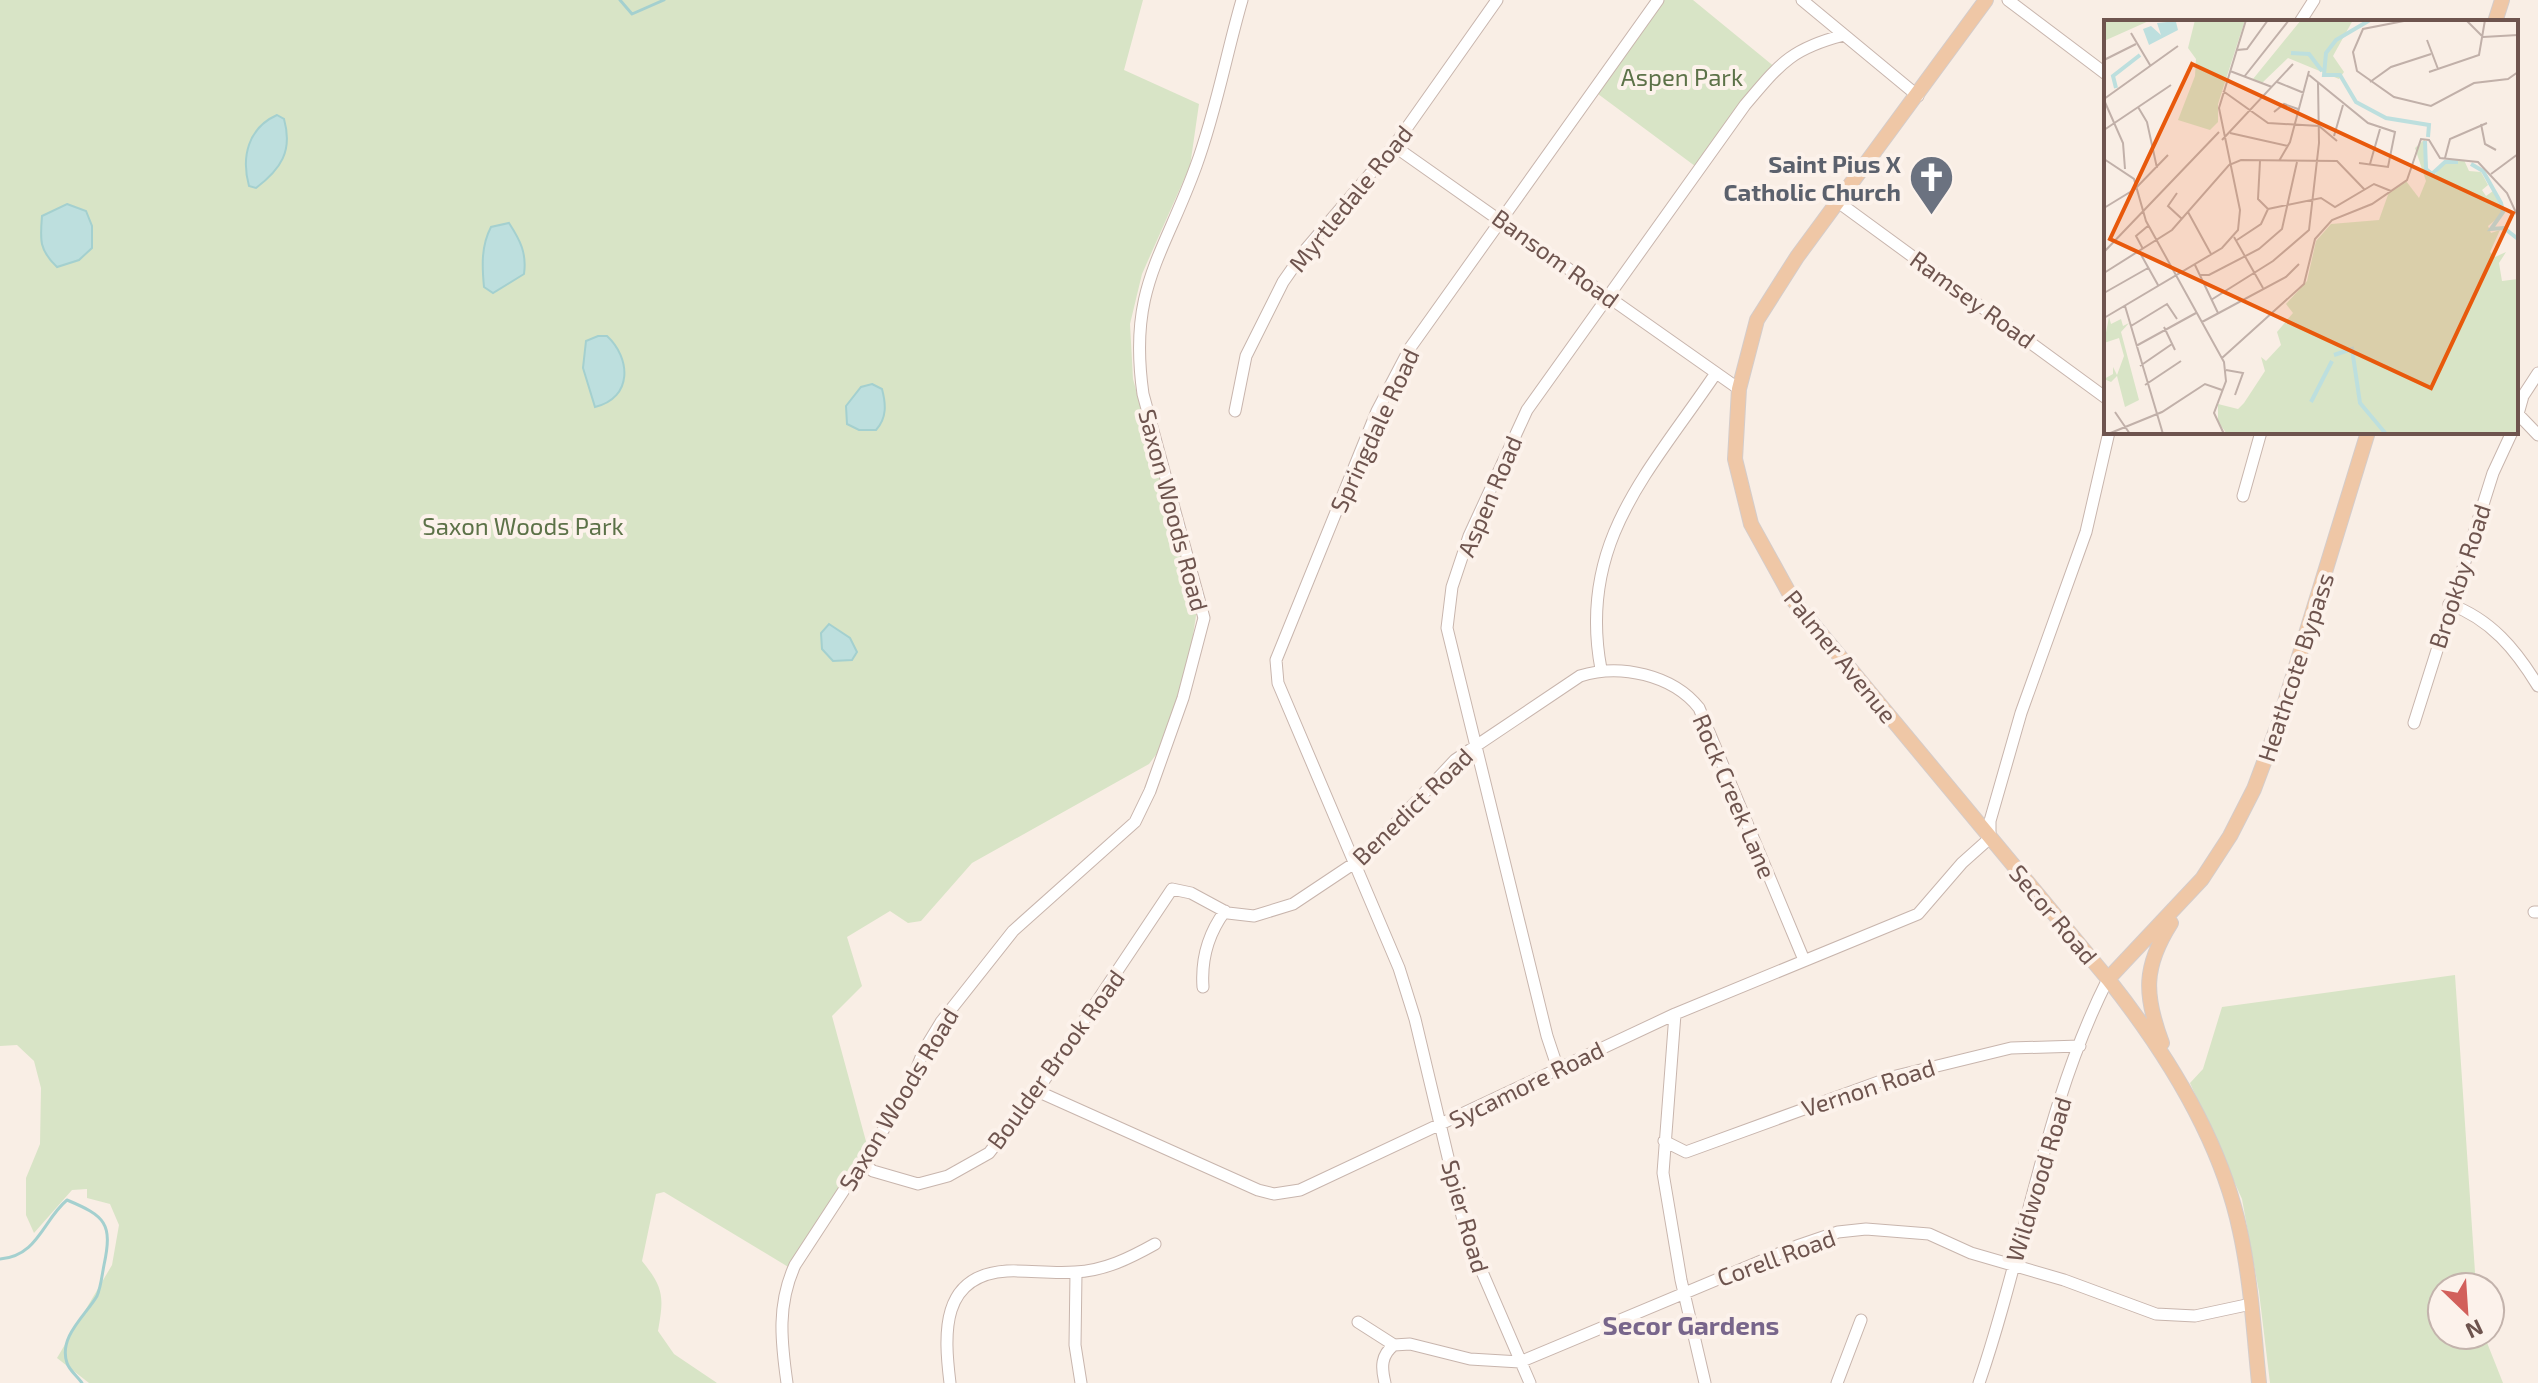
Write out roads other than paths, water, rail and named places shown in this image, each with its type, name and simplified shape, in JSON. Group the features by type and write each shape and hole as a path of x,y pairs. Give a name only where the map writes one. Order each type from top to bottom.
{"main road":[{"name":"Palmer Avenue","path":"1986,0 1797,257 1757,320 1739,389 1734,441 1738,479 1751,524 1773,567 1816,631 1990,838"},
{"path":"2496,20 2502,0"},
{"name":"Heathcote Bypass","path":"2193,890 2237,824 2267,757 2367,434"},
{"name":"Secor Road","path":"1990,838 2108,979 2147,1031 2173,1074 2233,1202 2251,1304 2259,1383"},
{"path":"2108,979 2193,890"},
{"path":"2173,1074 2155,1022 2149,973 2153,951 2193,890"}],"street":[{"name":"Saxon Woods Road","path":"787,1383 780,1331 788,1283 795,1265 906,1095 924,1050 941,1022 1013,931 1135,822 1150,791 1183,698 1204,618 1143,394 1138,359 1139,319 1151,269 1196,167 1242,0"},
{"name":"Myrtledale Road","path":"1235,411 1246,356 1283,282 1306,249 1394,146 1497,0"},
{"name":"Springdale Road","path":"1355,863 1278,683 1276,660 1302,590 1410,348 1658,0"},
{"path":"1802,0 1918,96"},
{"path":"2008,0 2104,72"},
{"name":"Aspen Road","path":"1558,1069 1447,628 1452,587 1469,536 1527,410 1745,105 1782,62 1807,47 1844,35"},
{"name":"Bansom Road","path":"1394,146 1502,218 1716,373"},
{"name":"Ramsey Road","path":"1838,202 2104,397"},
{"path":"1601,669 1596,644 1596,601 1604,554 1630,501 1716,373 1739,389"},
{"path":"2518,413 2523,396 2538,373"},
{"path":"2518,417 2538,435"},
{"path":"1990,838 1990,821 2021,713 2086,532 2109,434"},
{"path":"2243,496 2260,434"},
{"name":"Brookby Road","path":"2414,723 2449,604 2493,473 2511,434"},
{"path":"2449,604 2483,621 2512,646 2538,686"},
{"name":"Benedict Road","path":"1172,889 1191,893 1225,911 1254,916 1275,912 1355,863 1439,775 1477,743 1580,676 1601,669"},
{"name":"Rock Creek Lane","path":"1601,669 1677,685 1699,708 1804,960"},
{"name":"Sycamore Road","path":"1037,1091 1274,1194 1300,1190 1675,1014 1918,914 1962,863 1990,838"},
{"name":"Spier Road","path":"1355,863 1399,968 1470,1245 1530,1383"},
{"name":"Boulder Brook Road","path":"861,1163 873,1171 918,1184 948,1176 989,1153 1037,1091 1172,889"},
{"path":"1203,987 1202,969 1209,940 1225,911"},
{"name":"Wildwood Road","path":"1979,1383 2080,1046 2108,979"},
{"path":"1675,1014 1664,1141 1666,1199 1705,1383"},
{"name":"Vernon Road","path":"1664,1141 1686,1152 1892,1077 2011,1048 2080,1046"},
{"name":"Corell Road","path":"1358,1322 1394,1345 1410,1344 1470,1359 1520,1362 1684,1292 1838,1232 1866,1229 1929,1234 2012,1267 2064,1280 2156,1314 2195,1316 2251,1304"},
{"path":"950,1383 946,1330 956,1297 977,1279 1003,1271 1076,1273 1116,1264 1155,1244"},
{"path":"1076,1273 1075,1345 1081,1383"},
{"path":"1837,1383 1861,1320"},
{"path":"1385,1383 1382,1363 1385,1353 1394,1345"}],"water":[{"path":"277,115 284,119 286,130 283,158 265,181 256,188 249,186 246,164 249,144 259,128"},
{"path":"67,204 86,211 92,226 92,248 79,260 57,267 42,244 42,216"},
{"path":"509,223 522,247 524,274 493,293 484,287 485,241 491,227"},
{"path":"607,336 615,345 621,355 624,376 616,395 595,407 583,368 586,341"},
{"path":"872,384 882,389 884,416 876,430 859,430 847,424 846,406 861,387"},
{"path":"829,624 850,638 857,652 852,660 833,661 822,649 821,633"}],"waterway":[{"path":"620,0 632,14 664,0"},
{"path":"0,1259 13,1256 32,1244 67,1200 90,1211 103,1223 107,1251 100,1289 66,1344 68,1366 82,1383"}],"place":[{"name":"Saint Pius X Catholic Church","path":"1932,216"}],"district":[{"name":"Secor Gardens","path":"1691,1324"}],"park label":[{"name":"Aspen Park","path":"1682,76"},
{"name":"Saxon Woods Park","path":"523,525"}]}
